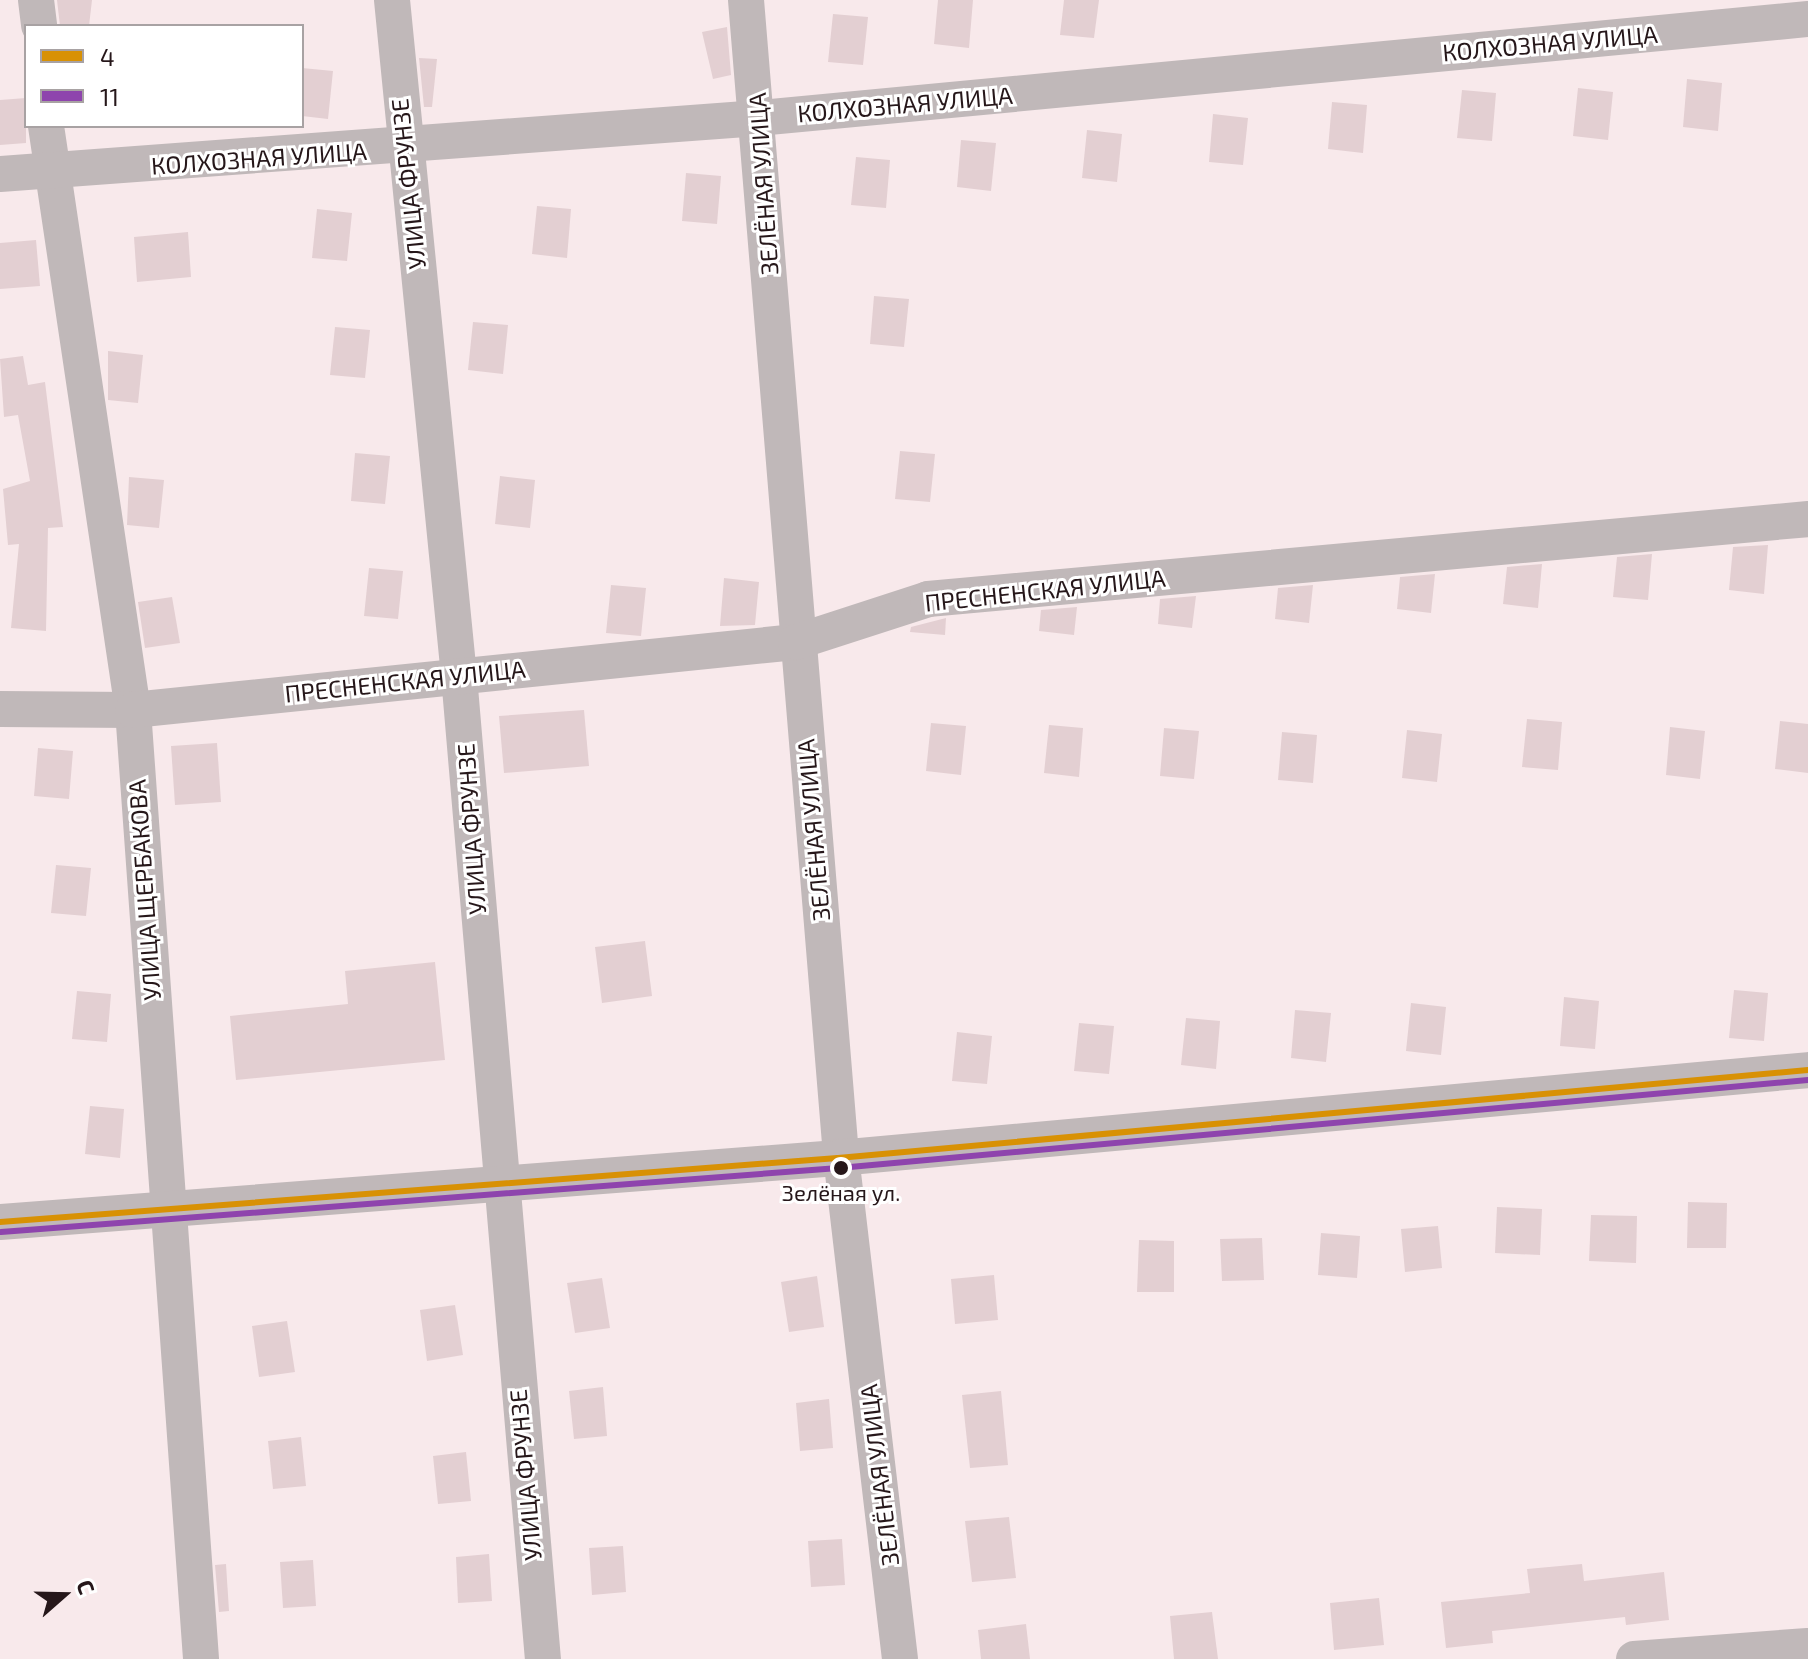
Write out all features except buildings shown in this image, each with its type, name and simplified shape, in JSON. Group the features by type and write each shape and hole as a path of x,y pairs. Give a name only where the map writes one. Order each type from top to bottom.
{"street":[{"path":"36,0 39,24"},
{"name":"УЛИЦА ФРУНЗЕ","path":"392,0 404,148 459,676 498,1186 543,1659"},
{"name":"ЗЕЛЁНАЯ УЛИЦА","path":"746,0 759,118 796,642 841,1156 900,1659"},
{"name":"КОЛХОЗНАЯ УЛИЦА","path":"0,174 404,148 759,118 1808,19"},
{"name":"УЛИЦА ЩЕРБАКОВА","path":"46,128 50,171 133,710 164,1206 201,1659"},
{"name":"ПРЕСНЕНСКАЯ УЛИЦА","path":"0,709 133,710 796,642 928,599 1808,519"},
{"path":"0,1222 164,1206 498,1186 1808,1070"},
{"path":"1634,1659 1808,1646"}],"transit line":[{"name":"4","path":"0,1222 838,1158 1808,1070"},
{"name":"11","path":"1,1232 839,1168 1808,1080"}],"place":[{"name":"Зелёная ул.","path":"841,1168"}]}
